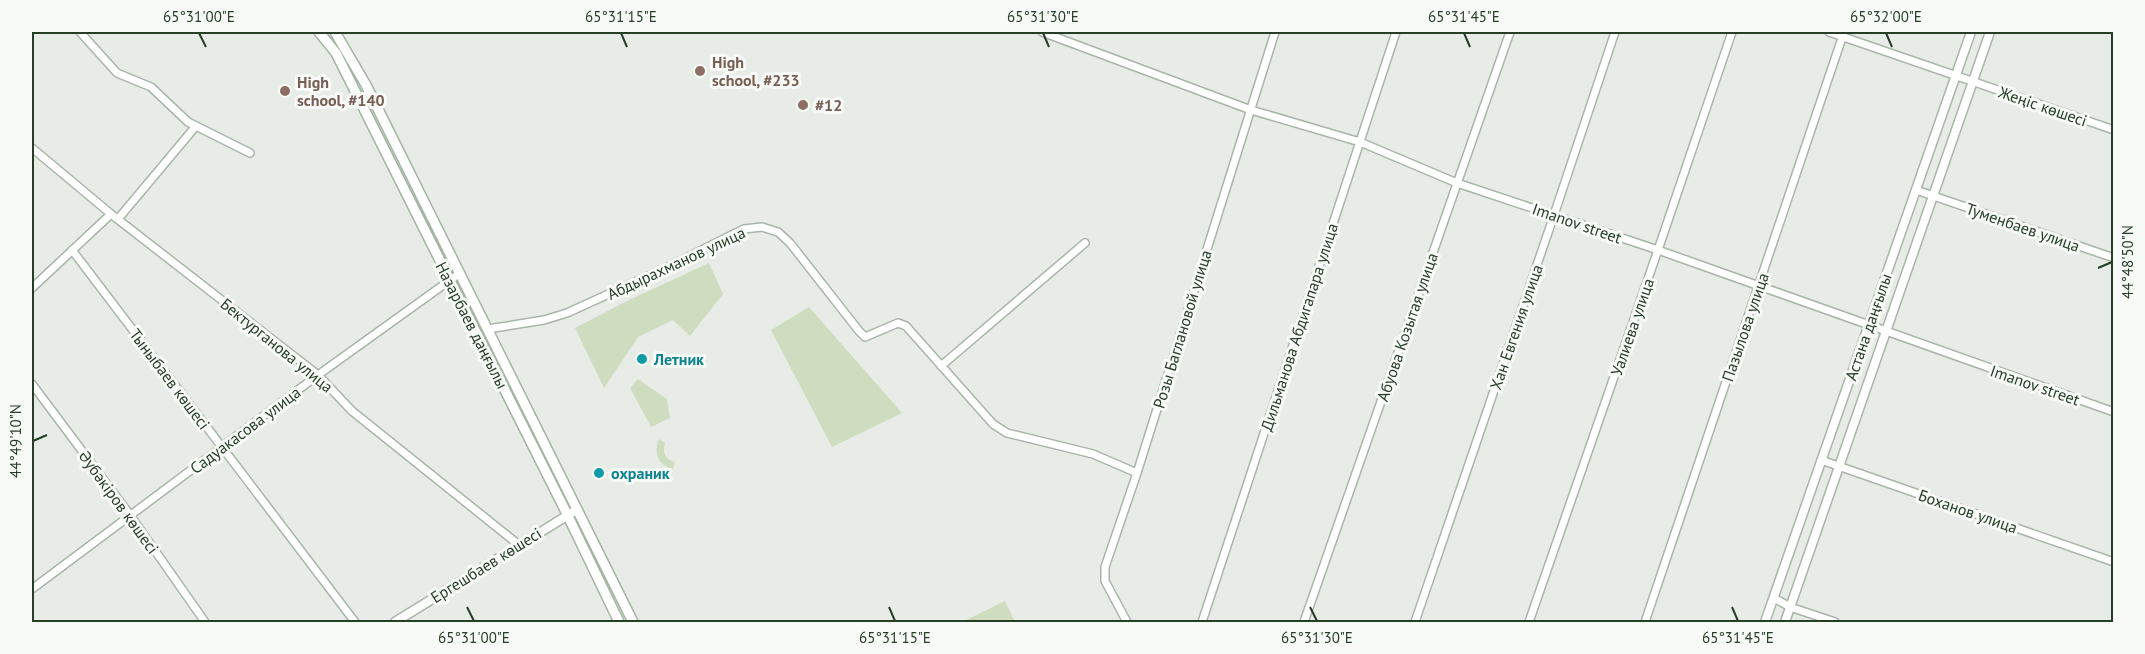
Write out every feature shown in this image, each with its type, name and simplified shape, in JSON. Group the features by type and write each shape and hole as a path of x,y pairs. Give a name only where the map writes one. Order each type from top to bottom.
{"main road":[{"name":"Назарбаев даңғылы","path":"319,32 336,53 620,622"},
{"name":"Назарбаев даңғылы","path":"335,32 366,85 633,622"}],"street":[{"path":"80,32 117,73 152,87 188,122 250,153"},
{"name":"Imanov street","path":"1041,32 1251,110 1360,142 1457,183 1659,250 2114,412"},
{"name":"Розы Баглановой улица","path":"1127,622 1105,581 1105,567 1137,473 1275,32"},
{"name":"Дильманова Абдигапара улица","path":"1202,622 1396,32"},
{"name":"Абуова Козытая улица","path":"1304,622 1510,32"},
{"name":"Хан Евгения улица","path":"1415,622 1615,32"},
{"name":"Уалиева улица","path":"1529,622 1659,250 1732,32"},
{"name":"Жеңіс көшесі","path":"1829,32 1844,34 1956,76 2114,130"},
{"name":"Астана даңғылы","path":"1765,622 1971,32"},
{"name":"Астана даңғылы","path":"1785,622 1990,32"},
{"name":"Пазылова улица","path":"1645,622 1844,34"},
{"path":"118,219 196,126"},
{"name":"Бектурганова улица","path":"32,148 111,214 318,375 352,411 519,545"},
{"name":"Туменбаев улица","path":"1916,190 2114,258"},
{"path":"32,288 111,214"},
{"name":"Абдырахманов улица","path":"488,328 544,320 567,313 744,229 762,227 778,232 790,243 865,336 898,323 906,326 993,424 1007,433 1093,454 1137,473"},
{"path":"941,366 1085,243"},
{"name":"Тыныбаев көшесі","path":"72,250 355,622"},
{"name":"Садуакасова улица","path":"32,589 318,375 460,273"},
{"name":"Әубәкіров көшесі","path":"32,384 130,515 205,622"},
{"name":"Боханов улица","path":"1821,460 2114,562"},
{"name":"Ергешбаев көшесі","path":"395,622 578,509"},
{"path":"1774,598 1790,607 1835,622"}],"green space":[{"path":"709,263 723,294 690,336 673,320 638,337 604,388 575,328"},
{"path":"809,307 902,413 832,447 771,330"},
{"path":"638,379 667,399 670,418 651,427 630,388"},
{"path":"659,439 665,443 664,452 667,457 675,462 673,469 664,465 658,458"},
{"path":"1005,601 1015,622 962,622"}],"place":[{"name":"High school, #233","path":"700,71"},
{"name":"High school, #140","path":"285,91"},
{"name":"#12","path":"803,105"},
{"name":"Летник","path":"642,359"},
{"name":"охраник","path":"599,473"}]}
